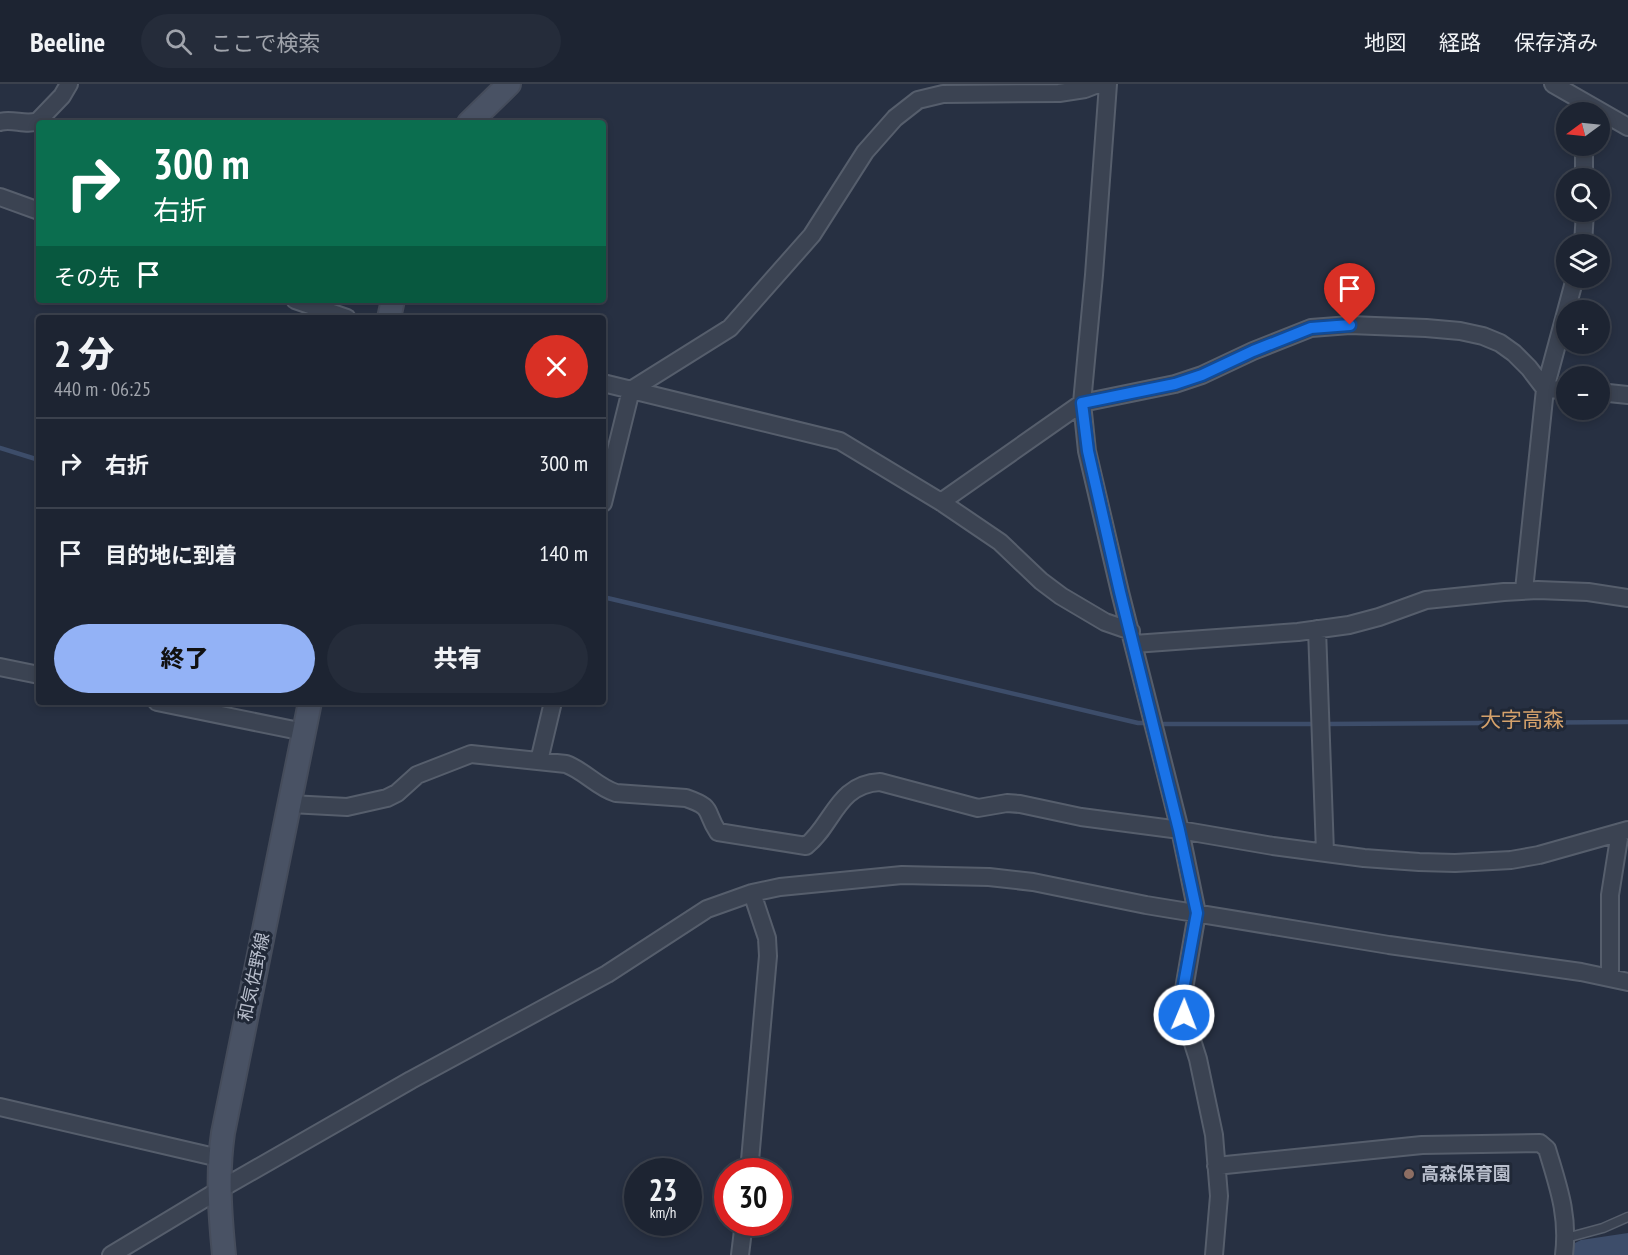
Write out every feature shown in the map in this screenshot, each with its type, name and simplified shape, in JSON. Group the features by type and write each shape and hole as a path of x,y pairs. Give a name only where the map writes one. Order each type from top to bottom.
{"main road":[{"path":"472,120 509,84"},
{"name":"和気佐野線","path":"224,1255 219,1158 309,705"}],"street":[{"path":"39,120 57,103 69,84"},
{"path":"606,491 631,390 730,328 812,235 866,152 895,118 918,100 943,94 1059,93 1085,89 1098,84"},
{"path":"1108,84 1095,275 1082,403 1088,451 1197,913 1182,995 1184,1015 1198,1059 1215,1135 1219,1196 1214,1255"},
{"path":"1553,84 1577,102"},
{"path":"1610,119 1628,127"},
{"path":"0,122 36,122"},
{"path":"0,197 36,210"},
{"path":"1524,590 1545,389 1572,288"},
{"path":"304,303 338,315"},
{"path":"941,502 1082,403 1175,384 1202,375 1297,333 1326,326 1426,328 1483,336 1500,343 1514,353 1545,389 1556,390"},
{"path":"606,384 840,441 941,502 1000,542 1041,581 1061,596 1132,638 1317,629 1349,625 1426,600 1524,590 1588,592 1628,598"},
{"path":"1610,393 1628,394"},
{"path":"1317,629 1325,852"},
{"path":"0,667 36,674"},
{"path":"173,705 304,732"},
{"path":"539,761 553,705"},
{"path":"290,804 347,807 376,801 391,796 417,775 471,754 566,764 577,768 605,790 616,793 686,798 695,801 708,809 718,832 806,846 813,840 832,812 857,787 866,782 880,782 978,808 1007,803 1020,804 1081,817 1273,846 1364,858 1419,862 1455,863 1539,855 1624,831 1610,896 1610,978"},
{"path":"111,1255 411,1080 570,995 708,909 752,893 780,887 902,875 989,877 1033,882 1197,913 1389,945 1581,972 1628,982"},
{"path":"749,1158 768,956 767,938 752,893"},
{"path":"0,1107 219,1158"},
{"path":"1216,1166 1422,1145 1540,1143 1547,1149 1564,1205 1565,1247"},
{"path":"740,1255 742,1236"}],"lane":[{"path":"1565,1247 1628,1217"}],"water":[{"path":"1628,1233 1628,1255 1571,1255 1575,1243 1581,1240"}],"waterway":[{"path":"0,448 36,459"},
{"path":"606,598 1138,723 1148,723"},
{"path":"1325,724 1628,722"},
{"path":"1157,724 1316,724"}],"place":[{"name":"高森保育園","path":"1409,1174"}],"district":[{"name":"大字高森","path":"1522,720"}],"route":[{"path":"1184,1015 1182,995 1197,913 1088,451 1082,403 1175,384 1202,375 1253,351 1311,328 1350,325"}]}
